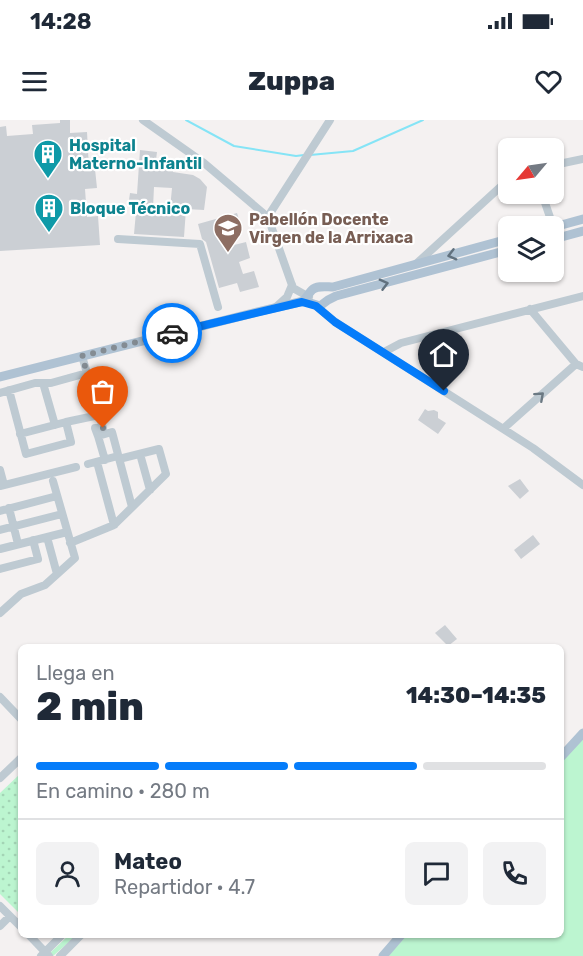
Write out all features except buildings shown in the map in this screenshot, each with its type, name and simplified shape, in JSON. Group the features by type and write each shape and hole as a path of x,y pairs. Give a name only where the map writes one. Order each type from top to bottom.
{"main road":[{"path":"570,234 554,227 583,219"},
{"path":"564,236 583,231"},
{"path":"314,298 333,286 498,242"},
{"path":"0,377 498,252"},
{"path":"564,754 583,733"},
{"path":"382,956 398,938"}],"street":[{"path":"143,120 204,163 267,218 295,288 314,298 335,322 504,428 540,452 583,486"},
{"path":"267,218 330,120"},
{"path":"564,163 583,159"},
{"path":"416,265 498,189"},
{"path":"118,239 200,244 218,307"},
{"path":"275,308 295,288"},
{"path":"384,352 401,343 583,296"},
{"path":"504,428 580,365 530,309"},
{"path":"82,356 103,428 95,428 114,525"},
{"path":"0,393 35,382 43,383 87,373"},
{"path":"43,383 55,425"},
{"path":"9,390 26,453 71,442 66,422"},
{"path":"21,434 99,415"},
{"path":"98,436 112,432 132,507"},
{"path":"70,543 114,525 166,474 159,449 88,464"},
{"path":"140,454 150,490"},
{"path":"0,470 2,486 76,467"},
{"path":"0,613 21,594 45,585 75,558 53,481"},
{"path":"0,511 57,496"},
{"path":"9,508 18,544"},
{"path":"0,530 62,514"},
{"path":"0,549 67,532"},
{"path":"47,537 57,574"},
{"path":"0,569 38,560 33,540"},
{"path":"0,697 18,716"},
{"path":"0,778 18,761"},
{"path":"0,906 18,924"},
{"path":"0,926 10,916"},
{"path":"31,938 45,955 60,938"},
{"path":"60,956 78,938"}],"green space":[{"path":"583,735 583,956 388,956 404,938 564,938 564,757"},
{"path":"18,776 18,912 0,894 0,793"},
{"path":"66,938 74,938 53,956 50,953"}],"waterway":[{"path":"186,120 234,146 296,156 304,155"},
{"path":"310,155 353,151 423,120"}],"way so far":[{"path":"103,428 82,356 172,333"}],"place":[{"name":"Hospital Materno-Infantil","path":"48,180"},
{"name":"Bloque Técnico","path":"49,234"},
{"name":"Pabellón Docente Virgen de la Arrixaca","path":"228,254"}],"route":[{"path":"172,333 309,302 335,322 444,391"}]}
